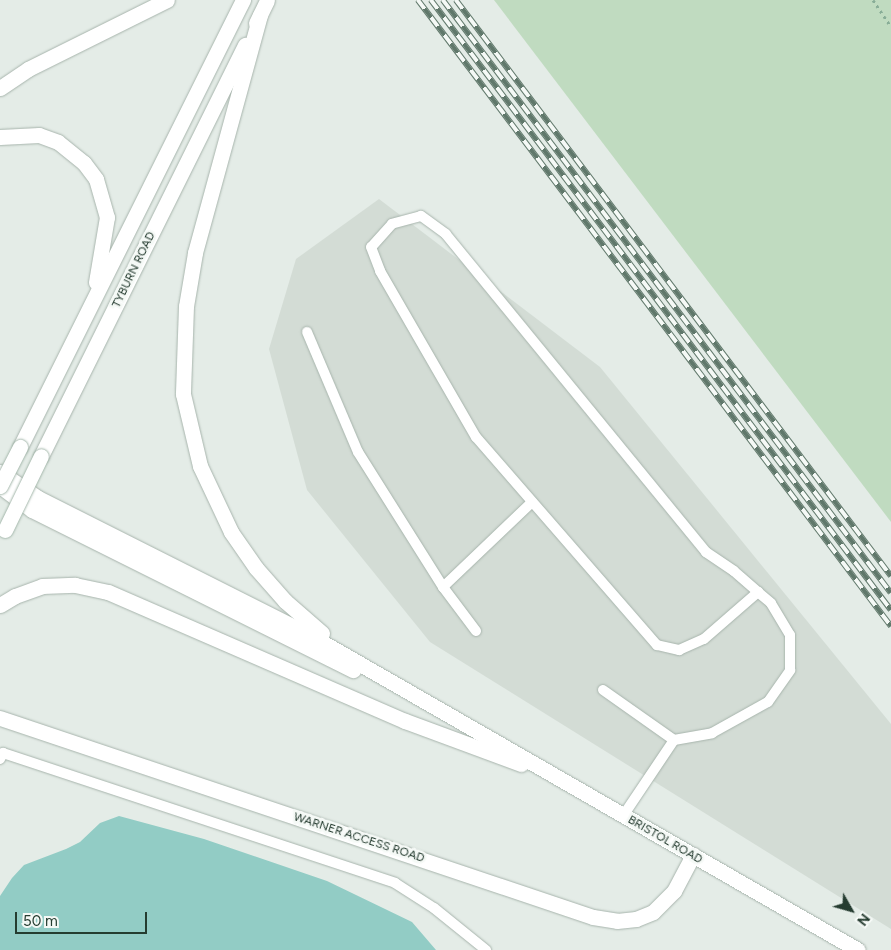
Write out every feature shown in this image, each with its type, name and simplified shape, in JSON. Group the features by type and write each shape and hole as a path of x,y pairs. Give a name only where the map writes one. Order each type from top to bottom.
{"main road":[{"path":"0,88 28,69 167,0"},
{"name":"TYBURN ROAD","path":"0,486 242,0"},
{"name":"TYBURN ROAD","path":"2,535 267,0"},
{"path":"260,15 206,210 188,297 183,394 191,438 207,482 231,532 256,568 285,602 330,639 473,730"},
{"path":"0,137 39,135 58,142 84,163 96,179 107,217 106,237 92,304"},
{"path":"0,472 38,498 301,630 473,730"},
{"path":"0,486 32,510 473,730"},
{"path":"0,605 15,596 42,586 75,585 108,592 405,721 489,755 546,771"},
{"name":"WARNER ACCESS ROAD","path":"0,718 593,917 617,921 636,919 653,912 674,891 693,855"},
{"name":"BRISTOL ROAD","path":"473,730 858,950"}],"lane":[{"path":"602,690 674,740 712,733 768,702 790,670 790,635 771,603 758,592 706,552 446,234 421,216 392,224 371,247 380,271 476,437 657,645 679,650 704,639 758,592"},
{"path":"307,332 358,452 443,587 476,631"},
{"path":"443,587 532,502"},
{"path":"623,816 674,740"},
{"path":"0,759 3,753 395,883 434,908 486,950"}],"path":[{"path":"873,0 891,27"}],"shaded area":[{"path":"379,199 600,367 891,724 891,929 430,642 307,490 269,349 296,259"}],"green space":[{"path":"494,0 891,0 891,522"}],"water":[{"path":"119,816 204,839 327,881 412,922 436,950 0,950 0,896 12,878 24,865 80,842 100,823"}],"railway":[{"path":"418,0 891,626"},
{"path":"431,0 891,610"},
{"path":"443,0 891,593"},
{"path":"456,0 891,576"}]}
